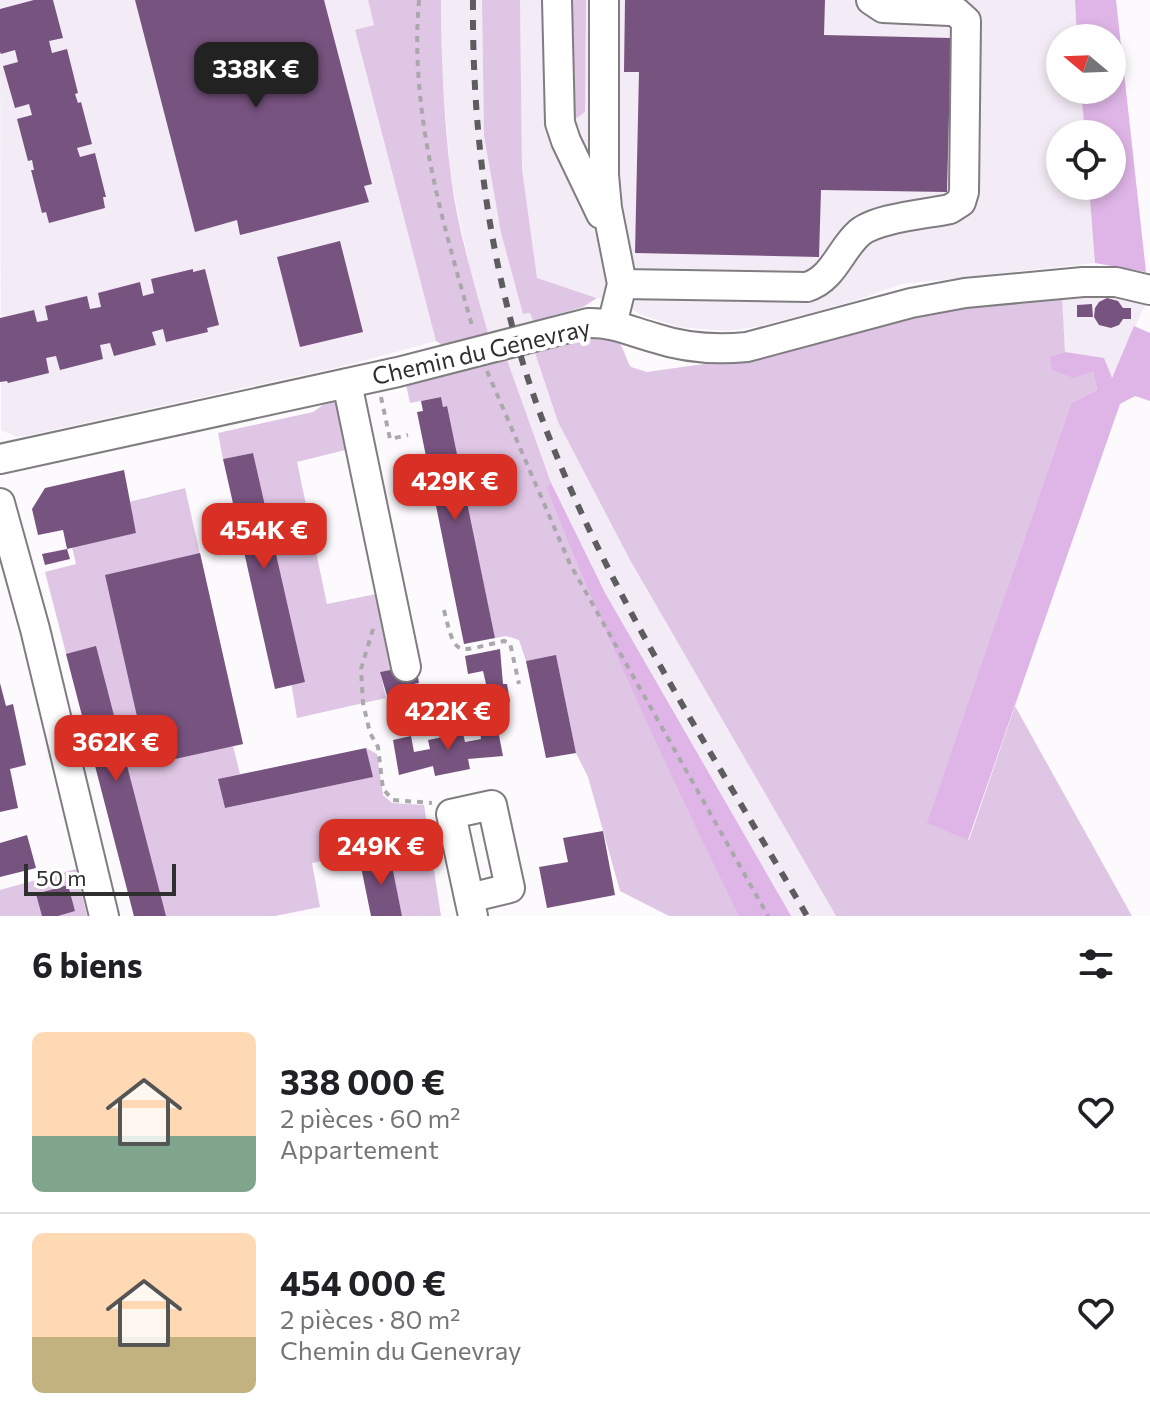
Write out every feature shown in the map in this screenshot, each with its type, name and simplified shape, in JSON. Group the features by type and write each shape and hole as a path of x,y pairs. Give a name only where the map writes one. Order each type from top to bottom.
{"street":[{"path":"557,0 560,123 613,240"},
{"path":"604,0 603,146 607,208 622,284 612,325"},
{"path":"622,284 807,287 825,277 866,228 950,209 961,202 964,192 966,21 956,12 883,8 871,0"},
{"name":"Chemin du Genevray","path":"0,459 347,383 578,325 612,325 678,344 727,349 747,347 911,303 965,293 1100,282 1133,284 1150,290"},
{"path":"347,383 406,667"},
{"path":"0,503 35,629 104,916"}],"path":[{"path":"419,0 418,66 430,164 479,351 570,564 768,916"},
{"path":"377,376 390,439 408,435"},
{"path":"444,610 451,642 456,647 464,649 504,641 510,643 519,684"},
{"path":"374,619 361,678 370,733 378,747 383,789 393,800 423,802"}],"shaded area":[{"path":"0,0 368,0 374,25 355,31 436,341 344,366 25,436 17,437 1,430"},
{"path":"368,0 441,0 443,89 451,178 462,237 488,333 444,346 436,341 355,30 374,25"},
{"path":"441,0 482,0 484,136 501,233 524,314 530,313 533,321 488,333 471,273 451,180 442,71"},
{"path":"482,0 520,0 522,169 537,278 597,298 583,307 533,321 530,313 523,314 501,233 484,136"},
{"path":"520,0 1075,0 1076,24 1046,24 1046,104 1082,104 1084,120 1046,120 1046,200 1090,200 1095,263 902,284 854,301 761,326 728,331 679,327 537,278 522,169"},
{"path":"571,0 586,0 585,112 577,118 571,113"},
{"path":"1075,0 1116,0 1119,24 1076,24"},
{"path":"1126,91 1146,272 1095,263 1090,200 1126,200 1126,120 1084,120 1082,104 1126,104"},
{"path":"1126,294 1147,301 1111,379 1104,358 1065,352 1062,297"},
{"path":"1062,297 1065,352 1050,356 1093,371 1097,390 1071,403 928,822 969,840 1015,706 1132,916 836,916 630,560 558,422 533,347 587,334 608,335 619,342 631,367 647,372 739,359 934,312"},
{"path":"1134,326 1150,333 1150,401 1135,396 1120,404 968,840 927,823 1071,403 1097,390 1093,371 1074,378 1052,370 1050,356 1065,352 1104,358 1112,378"},
{"path":"533,347 558,422 630,560 836,916 791,916 605,593 551,483 505,354"},
{"path":"505,354 551,483 605,593 791,916 669,916 620,891 588,777 576,753 556,656 526,661 519,640 506,636 495,638 446,406 443,407 441,397 410,403 405,380"},
{"path":"343,400 353,448 297,462 327,604 381,593 396,669 380,672 386,698 297,718 253,453 223,459 218,433 313,412 323,405"},
{"path":"551,483 605,593 791,916 739,916 615,650 547,488"},
{"path":"185,488 243,744 233,746 240,774 219,779 225,808 372,777 366,748 377,754 383,795 392,803 424,805 441,916 402,916 389,856 374,859 342,857 312,863 320,907 275,916 134,916 45,572 76,564 72,547 136,533 129,502"},
{"path":"76,869 87,916 0,916 0,890"}],"building":[{"path":"34,0 53,0 63,38 49,41 52,53 67,49 78,93 75,94 78,103 81,102 92,144 77,148 80,157 95,153 106,197 103,197 105,208 49,223 46,212 42,213 31,170 34,170 32,160 28,161 17,119 32,115 29,104 15,108 3,66 18,62 15,50 0,52 0,9"},
{"path":"135,0 324,0 372,184 364,186 369,202 240,235 237,220 195,232"},
{"path":"625,0 825,0 824,35 951,38 947,192 821,190 819,257 635,253 639,72 624,72"},
{"path":"340,241 363,332 300,347 277,257"},
{"path":"193,269 193,272 205,269 219,325 207,328 208,332 166,342 163,329 152,332 156,345 114,356 110,343 100,345 103,359 60,370 56,356 46,358 49,373 8,383 0,382 0,318 34,310 37,322 48,320 45,306 87,296 90,309 101,307 98,293 140,282 143,296 154,293 151,279"},
{"path":"1107,298 1118,301 1123,308 1131,308 1131,319 1123,319 1111,328 1099,325 1094,317 1095,308"},
{"path":"1092,304 1093,317 1077,317 1077,305"},
{"path":"441,397 443,407 447,406 495,638 464,644 417,412 423,411 421,401"},
{"path":"253,453 305,682 275,689 223,459"},
{"path":"124,470 136,533 67,549 63,530 38,535 32,509 45,488"},
{"path":"67,549 70,559 45,565 42,554"},
{"path":"200,553 243,744 148,765 105,575"},
{"path":"96,646 166,916 134,916 66,654"},
{"path":"500,649 503,684 507,684 510,702 475,708 471,690 487,688 483,671 468,674 465,656"},
{"path":"556,655 576,753 546,758 526,661"},
{"path":"416,665 419,683 404,686 408,702 423,699 426,717 391,724 387,706 390,706 380,672"},
{"path":"0,683 6,706 13,704 26,765 10,769 18,808 0,812"},
{"path":"496,720 503,756 468,759 470,769 435,776 433,766 399,775 393,740 411,736 414,752 430,749 428,740 463,733 465,742 481,739 479,724"},
{"path":"366,748 373,777 225,808 218,779"},
{"path":"603,831 615,895 547,908 539,867 568,862 563,838"},
{"path":"27,835 36,868 0,877 0,843"},
{"path":"390,856 402,916 371,916 360,862"},
{"path":"68,885 75,911 42,916 36,894"}],"railway":[{"path":"473,0 475,86 482,172 505,298 541,416 571,490 644,636 807,916"}]}
